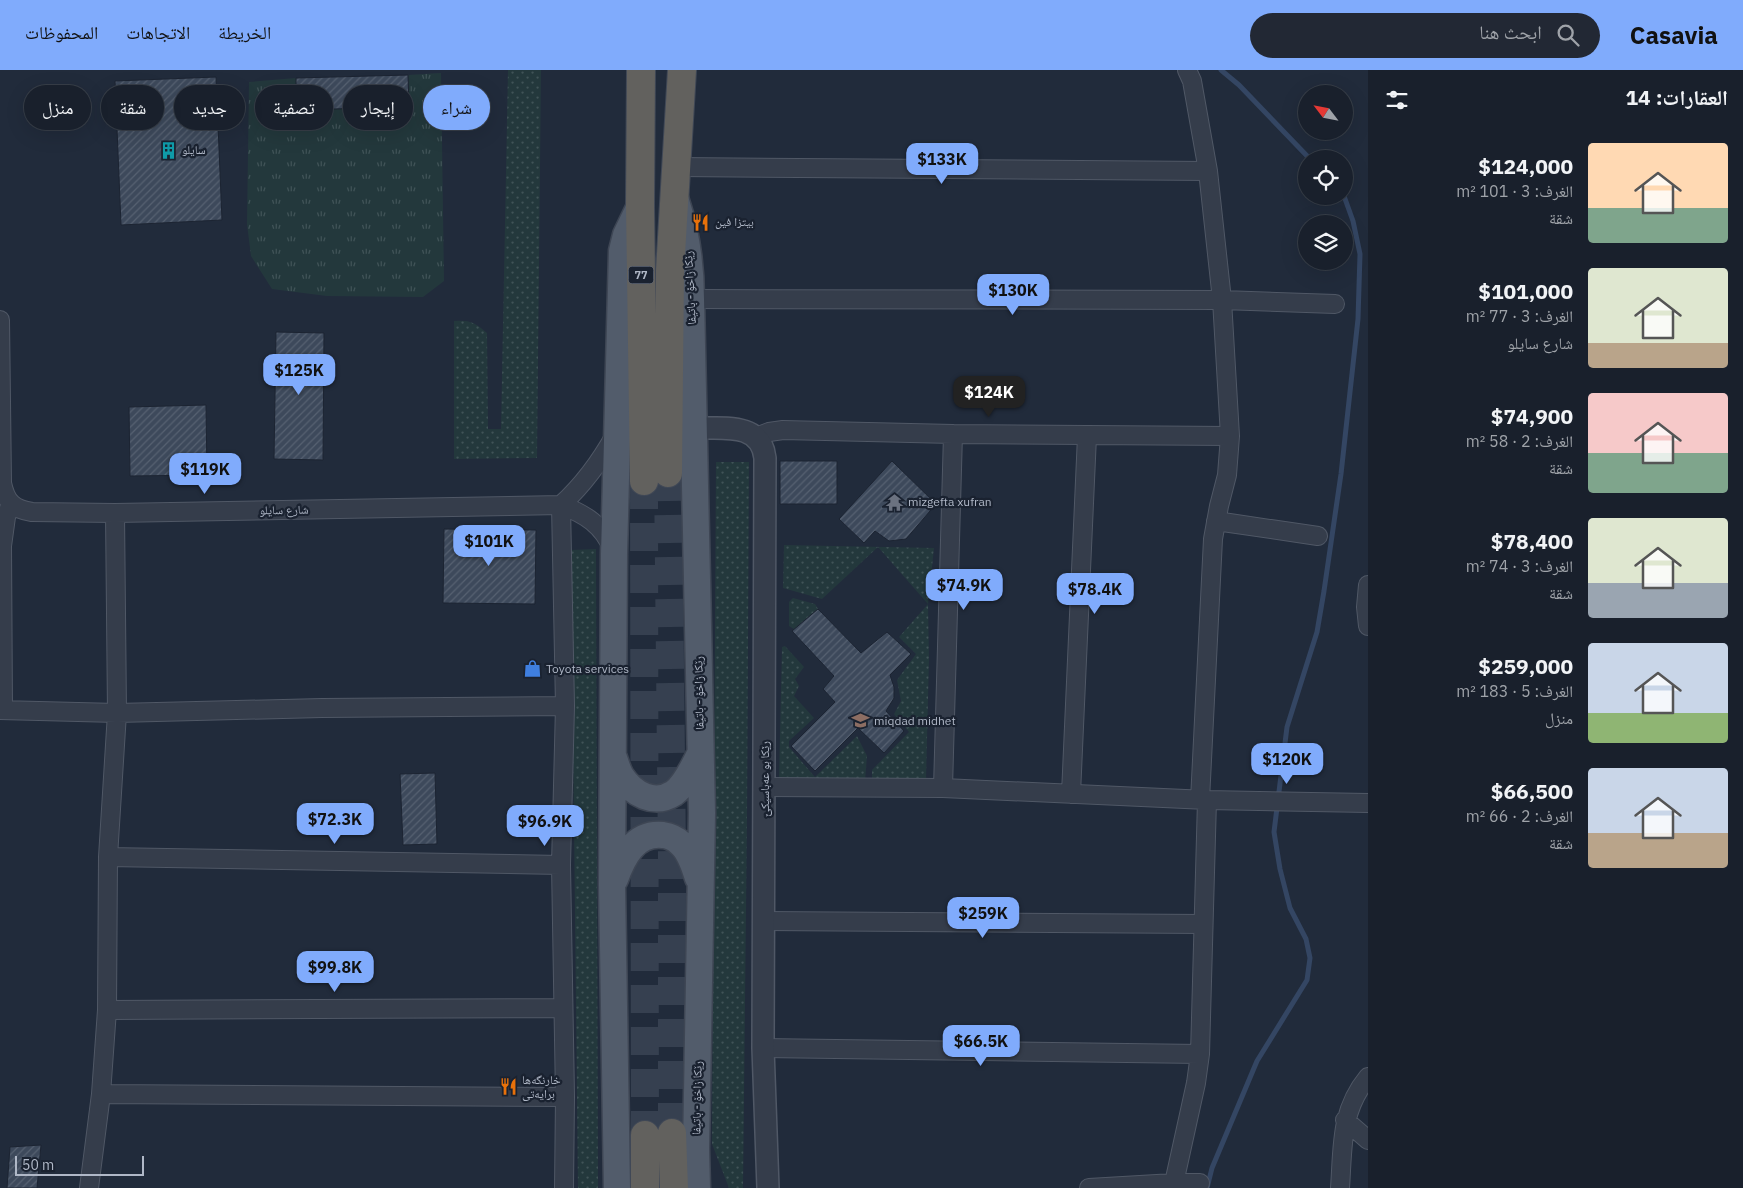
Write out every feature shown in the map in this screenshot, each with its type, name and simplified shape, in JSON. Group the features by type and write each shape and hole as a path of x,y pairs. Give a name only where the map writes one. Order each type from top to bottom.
{"highway":[{"name":"رێکا زاخۆ - باتیفا","path":"641,70 640,206 656,477 668,339 682,70"},
{"name":"رێکا زاخۆ - باتیفا","path":"672,1133 674,1188"},
{"path":"645,1135 645,1188"}],"main road":[{"name":"رێکا زاخۆ - باتیفا","path":"675,199 684,225 688,246 694,428 702,813 696,1149 697,1188"},
{"path":"617,1188 612,885 616,431 622,251 626,235 640,206"},
{"path":"613,755 621,776 636,792 645,797 656,799 666,797 675,792 689,775 700,754"},
{"path":"612,885 627,852 636,842 655,834 674,838 681,843 700,883"}],"street":[{"path":"1174,1183 1196,1082 1200,1054 1204,800 1216,521 1227,475 1230,436 1222,300 1208,171 1192,81 1187,70"},
{"path":"677,167 1208,171"},
{"path":"691,299 1222,300 1335,304"},
{"path":"0,320 2,483 4,494 11,503 4,532 1,560 2,710 117,713 322,708 565,706"},
{"path":"694,428 743,430 756,437 769,432 783,430 1087,436 1230,436"},
{"path":"564,1188 565,1097 561,865 565,706 561,505 598,464 616,431"},
{"path":"943,788 953,434"},
{"path":"1071,794 1087,436"},
{"name":"رێكا بو عه‌باسيكێ","path":"756,437 764,450 765,458 763,1048 768,1188"},
{"name":"شارع سايلو","path":"11,503 21,510 32,512 115,513 561,505 585,516 595,523 607,537 614,554"},
{"path":"89,1188 101,1094 107,1010 108,858 117,713 115,513"},
{"path":"1216,521 1318,536"},
{"path":"1368,584 1366,607 1368,626"},
{"path":"765,787 943,788 1204,800 1368,803"},
{"path":"108,858 561,865"},
{"path":"764,922 1203,924"},
{"path":"107,1010 563,1008"},
{"path":"763,1048 1200,1054"},
{"path":"1340,1188 1345,1120 1357,1092 1368,1076"},
{"path":"101,1094 565,1097"},
{"path":"1345,1120 1368,1140"},
{"path":"1089,1188 1200,1183"}],"green space":[{"path":"508,70 541,70 537,458 454,459 454,321 472,322 487,333 488,429 501,429"},
{"path":"441,73 441,85 423,85 423,130 442,130 444,281 423,297 327,296 272,289 251,256 247,224 249,82 296,78 296,85 255,85 255,130 333,130 333,109 343,109 343,130 413,130 413,85 408,85 408,75"},
{"path":"716,462 749,462 743,1188 729,1188 712,1144"},
{"path":"784,545 934,548 928,604 878,547 822,599 783,588"},
{"path":"596,549 598,1188 578,1188 571,550"},
{"path":"793,598 815,604 818,609 794,629 789,626 789,602"},
{"path":"928,604 929,659 926,780 872,779 872,770 909,732 894,714 901,701 897,680 916,654 899,637"},
{"path":"785,646 804,667 795,679 799,686 794,696 814,718 789,741 789,747 815,777 857,736 867,756 865,782 779,780 782,647"}],"building":[{"path":"408,75 408,85 343,85 343,109 333,109 333,85 296,85 296,78"},
{"name":"سايلو","path":"216,77 216,85 174,85 174,130 218,130 222,220 121,225 117,130 164,130 164,85 115,85 115,81"},
{"path":"276,332 324,333 323,460 274,459"},
{"path":"206,405 207,475 130,476 129,407"},
{"path":"780,461 837,461 837,504 780,504"},
{"path":"892,461 936,504 906,539 889,541 875,531 864,543 839,519"},
{"path":"444,529 536,530 535,604 443,603"},
{"path":"818,609 861,653 887,632 911,654 890,675 894,687 894,698 886,711 904,731 884,753 858,728 815,771 791,746 835,702 823,689 834,676 792,631"},
{"path":"435,773 437,844 403,845 400,774"},
{"path":"41,1145 37,1188 7,1188 10,1147"}],"waterway":[{"path":"1221,70 1239,85 1301,150"},
{"path":"1207,1188 1212,1168 1257,1061 1307,980 1310,958 1306,939 1290,908 1280,869 1274,832 1287,727 1317,632 1341,474 1358,319 1360,254 1353,221 1347,205"}],"tunnel":[{"path":"668,473 672,857 672,1133"},
{"path":"644,481 645,1135"}],"place":[{"name":"سايلو","path":"168,150"},
{"name":"بيتزا فين","path":"701,222"},
{"name":"mizgefta xufran","path":"894,502"},
{"name":"Toyota services","path":"532,669"},
{"name":"miqdad midhet","path":"860,721"},
{"name":"خارنگه‌ها برايه‌تى","path":"508,1087"}]}
